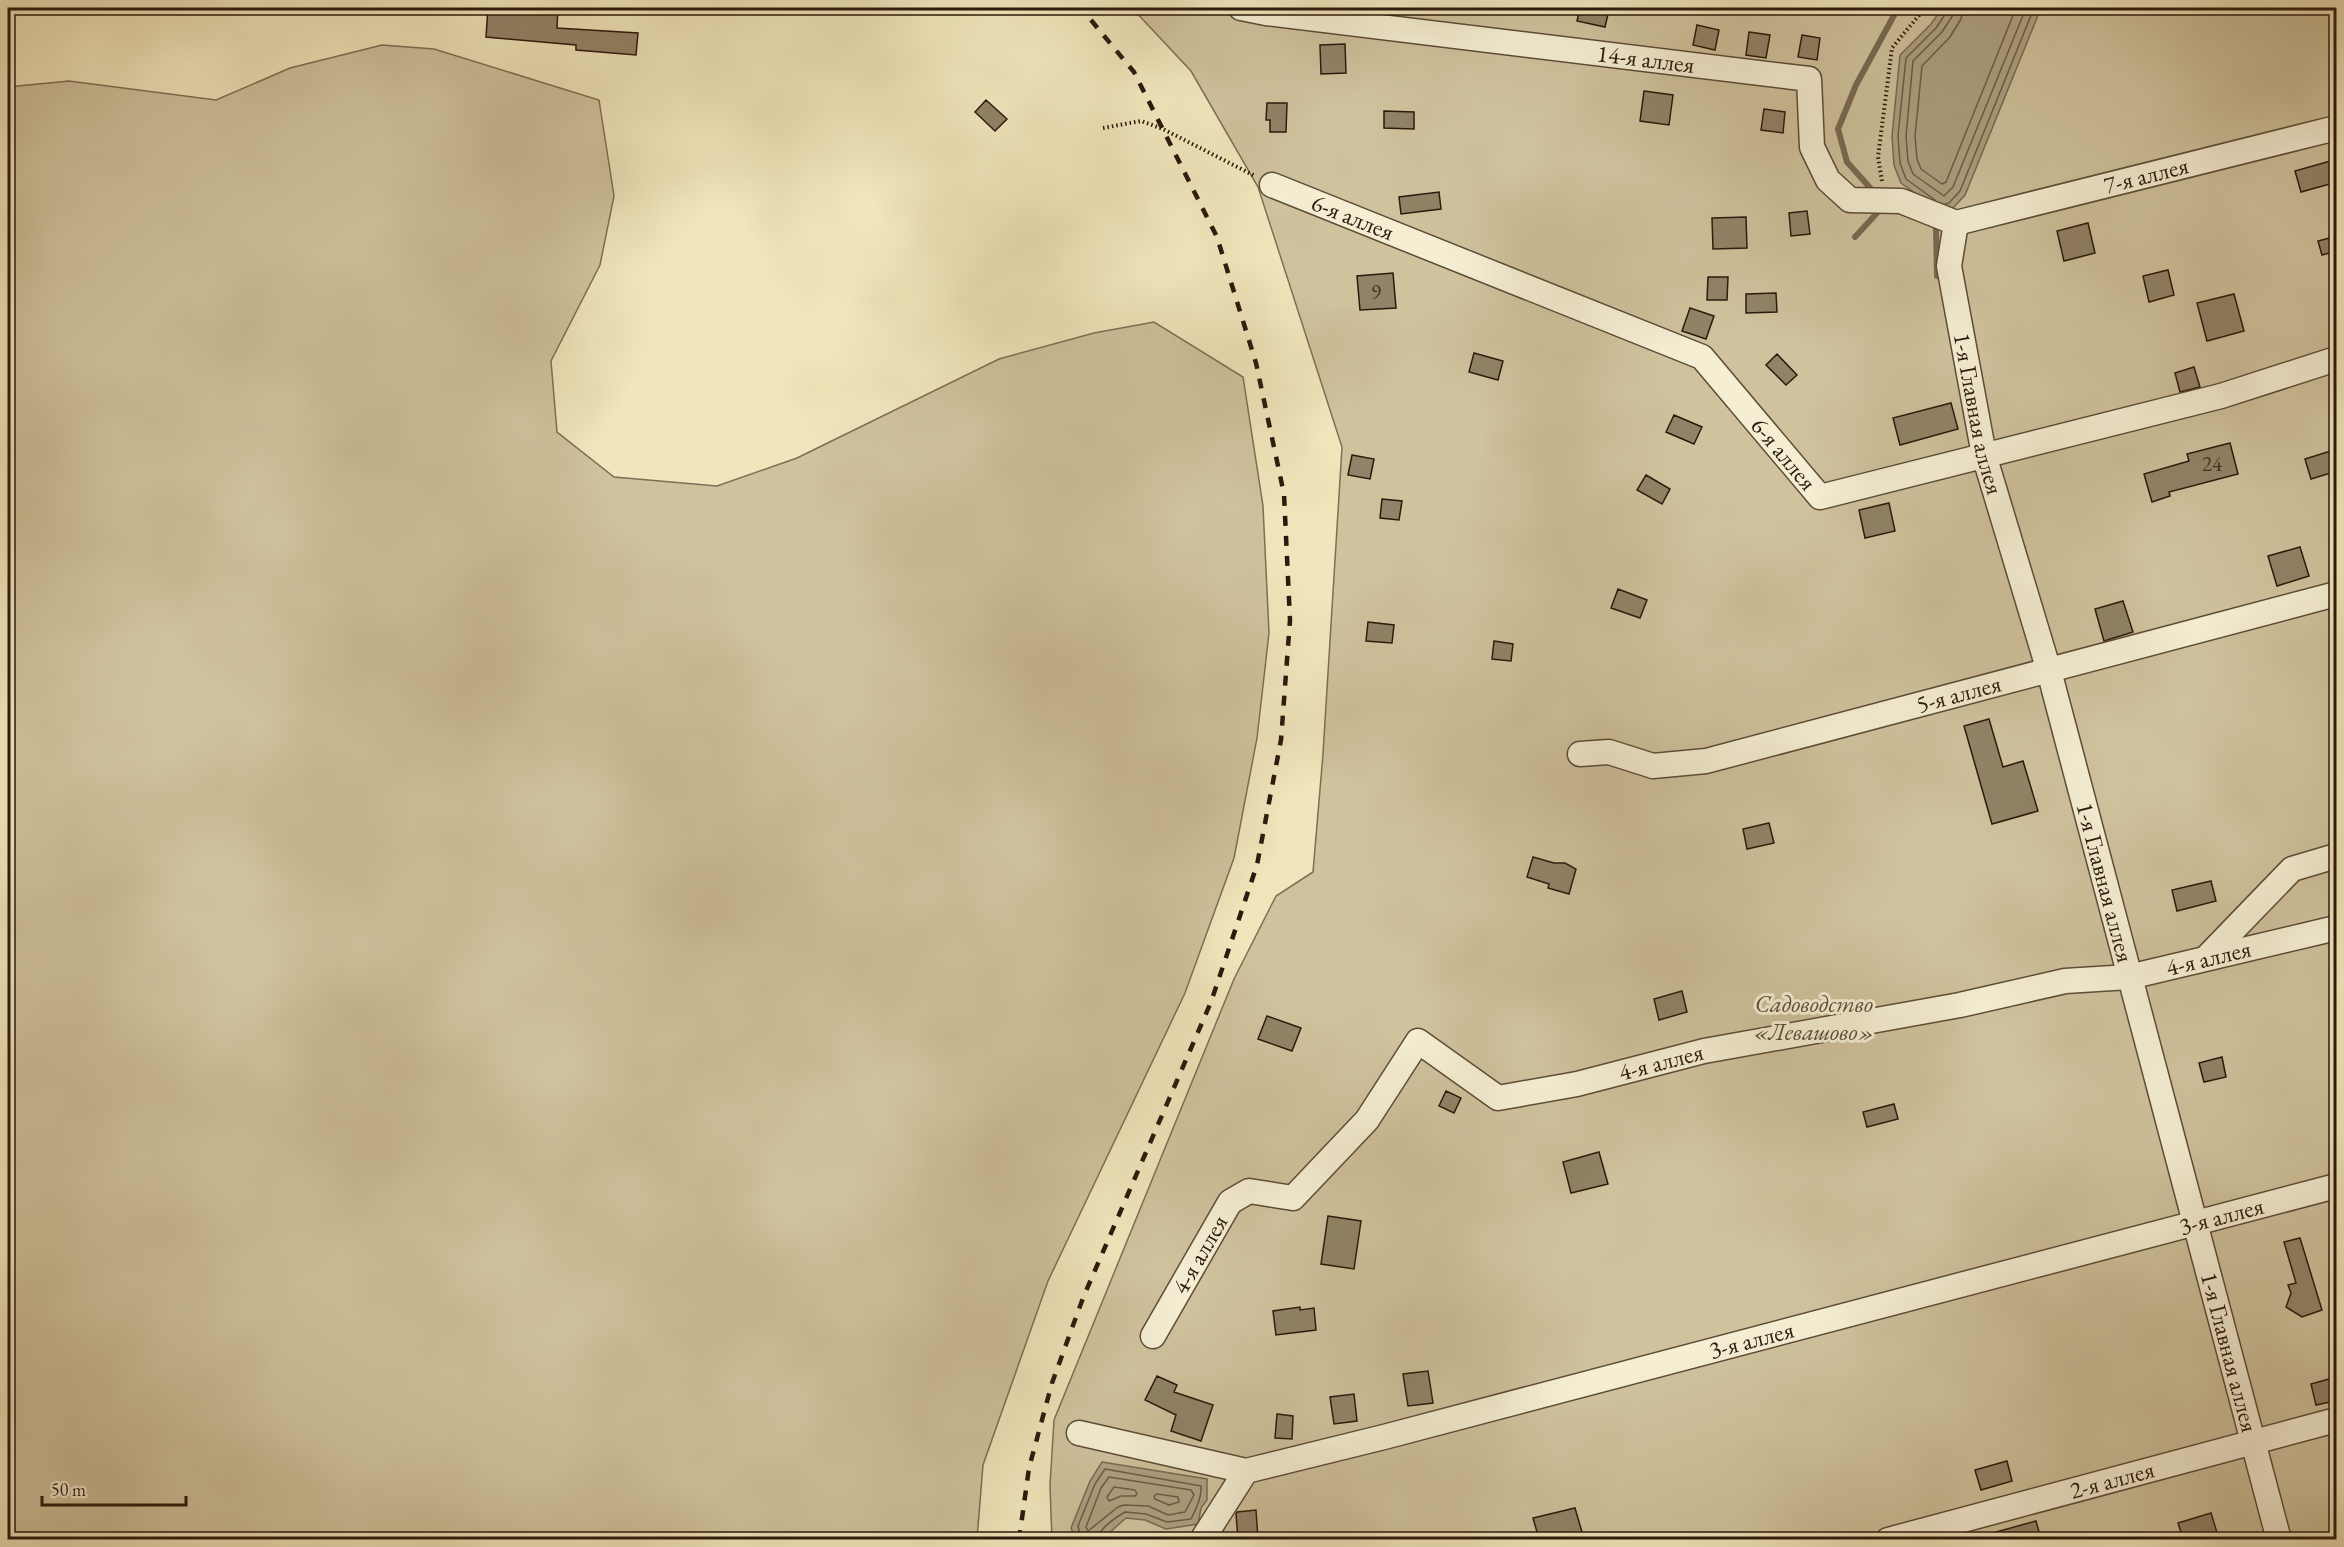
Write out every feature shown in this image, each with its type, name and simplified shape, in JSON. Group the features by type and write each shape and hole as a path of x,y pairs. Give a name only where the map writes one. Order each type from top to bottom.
{"street":[{"name":"14-я аллея","path":"1241,8 1266,13 1809,80 1812,147 1828,180 1850,200 1901,201 1956,223"},
{"name":"7-я аллея","path":"1956,223 2337,128"},
{"name":"6-я аллея","path":"1272,185 1702,357 1820,497 2221,396 2337,359"},
{"name":"1-я Главная аллея","path":"1956,223 1949,266 1984,455 2049,671 2278,1539"},
{"name":"5-я аллея","path":"1580,754 1609,752 1653,766 1706,761 2337,594"},
{"path":"2207,957 2292,869 2337,856"},
{"name":"4-я аллея","path":"1152,1336 1230,1202 1249,1191 1293,1198 1367,1120 1418,1041 1498,1098 1576,1084 1704,1051 1960,1005 2065,981 2129,977 2337,928"},
{"name":"3-я аллея","path":"1246,1471 1384,1437 2337,1186"},
{"name":"2-я аллея","path":"1888,1539 2337,1420"},
{"path":"1079,1433 1246,1471 1202,1539"}],"path":[{"path":"1034,8 1037,14 1056,8"},
{"path":"1901,201 1882,182 1878,157 1892,48 1925,8"},
{"path":"1103,128 1141,121 1163,129 1272,185"}],"green space":[{"name":"Садоводство «Левашово»","path":"1132,8 2336,8 2336,1539 1052,1540 1050,1485 1054,1420 1234,979 1276,896 1313,872 1323,754 1342,447 1258,187 1191,71"},
{"path":"382,45 434,49 599,100 614,196 600,265 551,361 557,432 614,477 717,486 797,458 999,359 1094,333 1154,322 1243,377 1263,506 1269,633 1257,738 1234,858 1185,993 1048,1281 983,1465 977,1539 8,1539 8,87 69,81 216,100 290,68"}],"water":[{"path":"1942,8 2041,8 1965,195 1952,209 1940,211 1901,183 1894,165 1892,136 1900,55 1931,24"},
{"path":"1102,1462 1207,1479 1207,1500 1201,1508 1198,1524 1166,1529 1145,1520 1126,1518 1101,1540 1076,1539 1071,1528 1090,1481"}],"building":[{"path":"488,8 558,8 557,28 638,33 636,55 576,50 576,45 486,37"},
{"path":"1580,8 1609,10 1605,27 1577,21"},
{"path":"1697,25 1719,30 1715,50 1693,45"},
{"path":"1749,32 1770,35 1766,58 1746,55"},
{"path":"1802,35 1820,38 1817,60 1798,57"},
{"path":"1345,44 1346,73 1321,74 1320,45"},
{"path":"1644,91 1673,95 1669,125 1640,121"},
{"path":"986,100 1007,119 995,131 975,112"},
{"path":"1267,103 1287,103 1286,132 1270,132 1270,120 1266,120"},
{"path":"1764,109 1785,112 1783,133 1761,130"},
{"path":"1384,111 1414,112 1414,129 1384,128"},
{"path":"2334,160 2337,182 2301,192 2295,171"},
{"path":"1439,192 1441,209 1401,214 1399,197"},
{"path":"1807,211 1810,234 1791,236 1789,213"},
{"path":"1746,217 1747,248 1713,249 1712,218"},
{"path":"2088,223 2095,253 2064,261 2057,231"},
{"path":"2337,236 2337,251 2322,255 2318,241"},
{"path":"2168,270 2174,295 2149,302 2143,276"},
{"path":"1393,273 1396,308 1360,310 1357,276"},
{"path":"1708,277 1728,277 1727,300 1707,300"},
{"path":"1776,293 1777,312 1746,313 1746,294"},
{"path":"2234,294 2244,331 2207,341 2197,303"},
{"path":"1690,308 1714,316 1706,339 1682,331"},
{"path":"1474,353 1503,361 1498,380 1469,372"},
{"path":"1777,354 1797,375 1786,385 1766,365"},
{"path":"2194,367 2200,387 2180,392 2175,373"},
{"path":"1951,403 1958,429 1900,445 1893,418"},
{"path":"1674,415 1702,427 1694,444 1666,432"},
{"path":"2230,443 2238,474 2169,492 2170,496 2152,502 2144,474 2189,461 2187,454"},
{"path":"2337,449 2337,471 2311,479 2305,459"},
{"path":"1352,455 1374,459 1370,479 1348,475"},
{"path":"1646,475 1670,489 1662,504 1637,490"},
{"path":"1382,499 1402,501 1399,520 1380,518"},
{"path":"1889,503 1895,531 1865,538 1859,510"},
{"path":"2300,547 2309,576 2277,586 2268,556"},
{"path":"1618,589 1647,600 1640,618 1611,608"},
{"path":"2123,601 2133,632 2104,641 2095,609"},
{"path":"1368,622 1394,625 1392,643 1366,641"},
{"path":"1494,641 1513,644 1511,661 1492,659"},
{"path":"1989,719 2003,767 2023,761 2038,811 1992,824 1964,726"},
{"path":"1769,823 1774,843 1747,849 1743,829"},
{"path":"1533,857 1554,863 1565,863 1576,869 1569,894 1548,888 1549,884 1527,877"},
{"path":"2211,881 2216,901 2177,911 2172,890"},
{"path":"1682,991 1687,1012 1659,1020 1654,999"},
{"path":"1267,1016 1301,1028 1292,1051 1258,1039"},
{"path":"2222,1057 2226,1077 2204,1082 2199,1063"},
{"path":"1446,1091 1461,1098 1454,1113 1439,1106"},
{"path":"1894,1104 1898,1119 1867,1127 1863,1112"},
{"path":"1599,1152 1608,1184 1571,1193 1563,1162"},
{"path":"1328,1216 1361,1221 1354,1269 1321,1264"},
{"path":"2300,1238 2322,1310 2302,1317 2286,1307 2291,1293 2288,1285 2296,1283 2284,1242"},
{"path":"1300,1307 1300,1310 1314,1308 1316,1330 1276,1335 1273,1311"},
{"path":"1428,1371 1433,1403 1408,1406 1403,1374"},
{"path":"1157,1376 1177,1385 1174,1392 1213,1405 1201,1441 1171,1431 1176,1415 1145,1400"},
{"path":"2329,1379 2335,1401 2316,1405 2311,1384"},
{"path":"1354,1394 1357,1421 1334,1424 1330,1397"},
{"path":"1277,1414 1293,1416 1292,1439 1275,1438"},
{"path":"2007,1461 2012,1481 1981,1490 1975,1470"},
{"path":"1575,1508 1584,1539 1539,1539 1533,1518"},
{"path":"1256,1510 1258,1539 1238,1539 1237,1512"},
{"path":"2211,1513 2219,1539 2183,1539 2178,1523"},
{"path":"2036,1521 2041,1539 1986,1539 1985,1535"}],"waterway":[{"path":"1873,191 1847,162 1838,129 1856,85 1898,8"},
{"path":"1855,237 1877,213"},
{"path":"1936,228 1937,276"}],"railway":[{"path":"1019,1540 1029,1468 1052,1383 1083,1298 1211,1002 1257,865 1281,740 1290,620 1284,494 1256,363 1217,237 1134,72 1081,8"}]}
